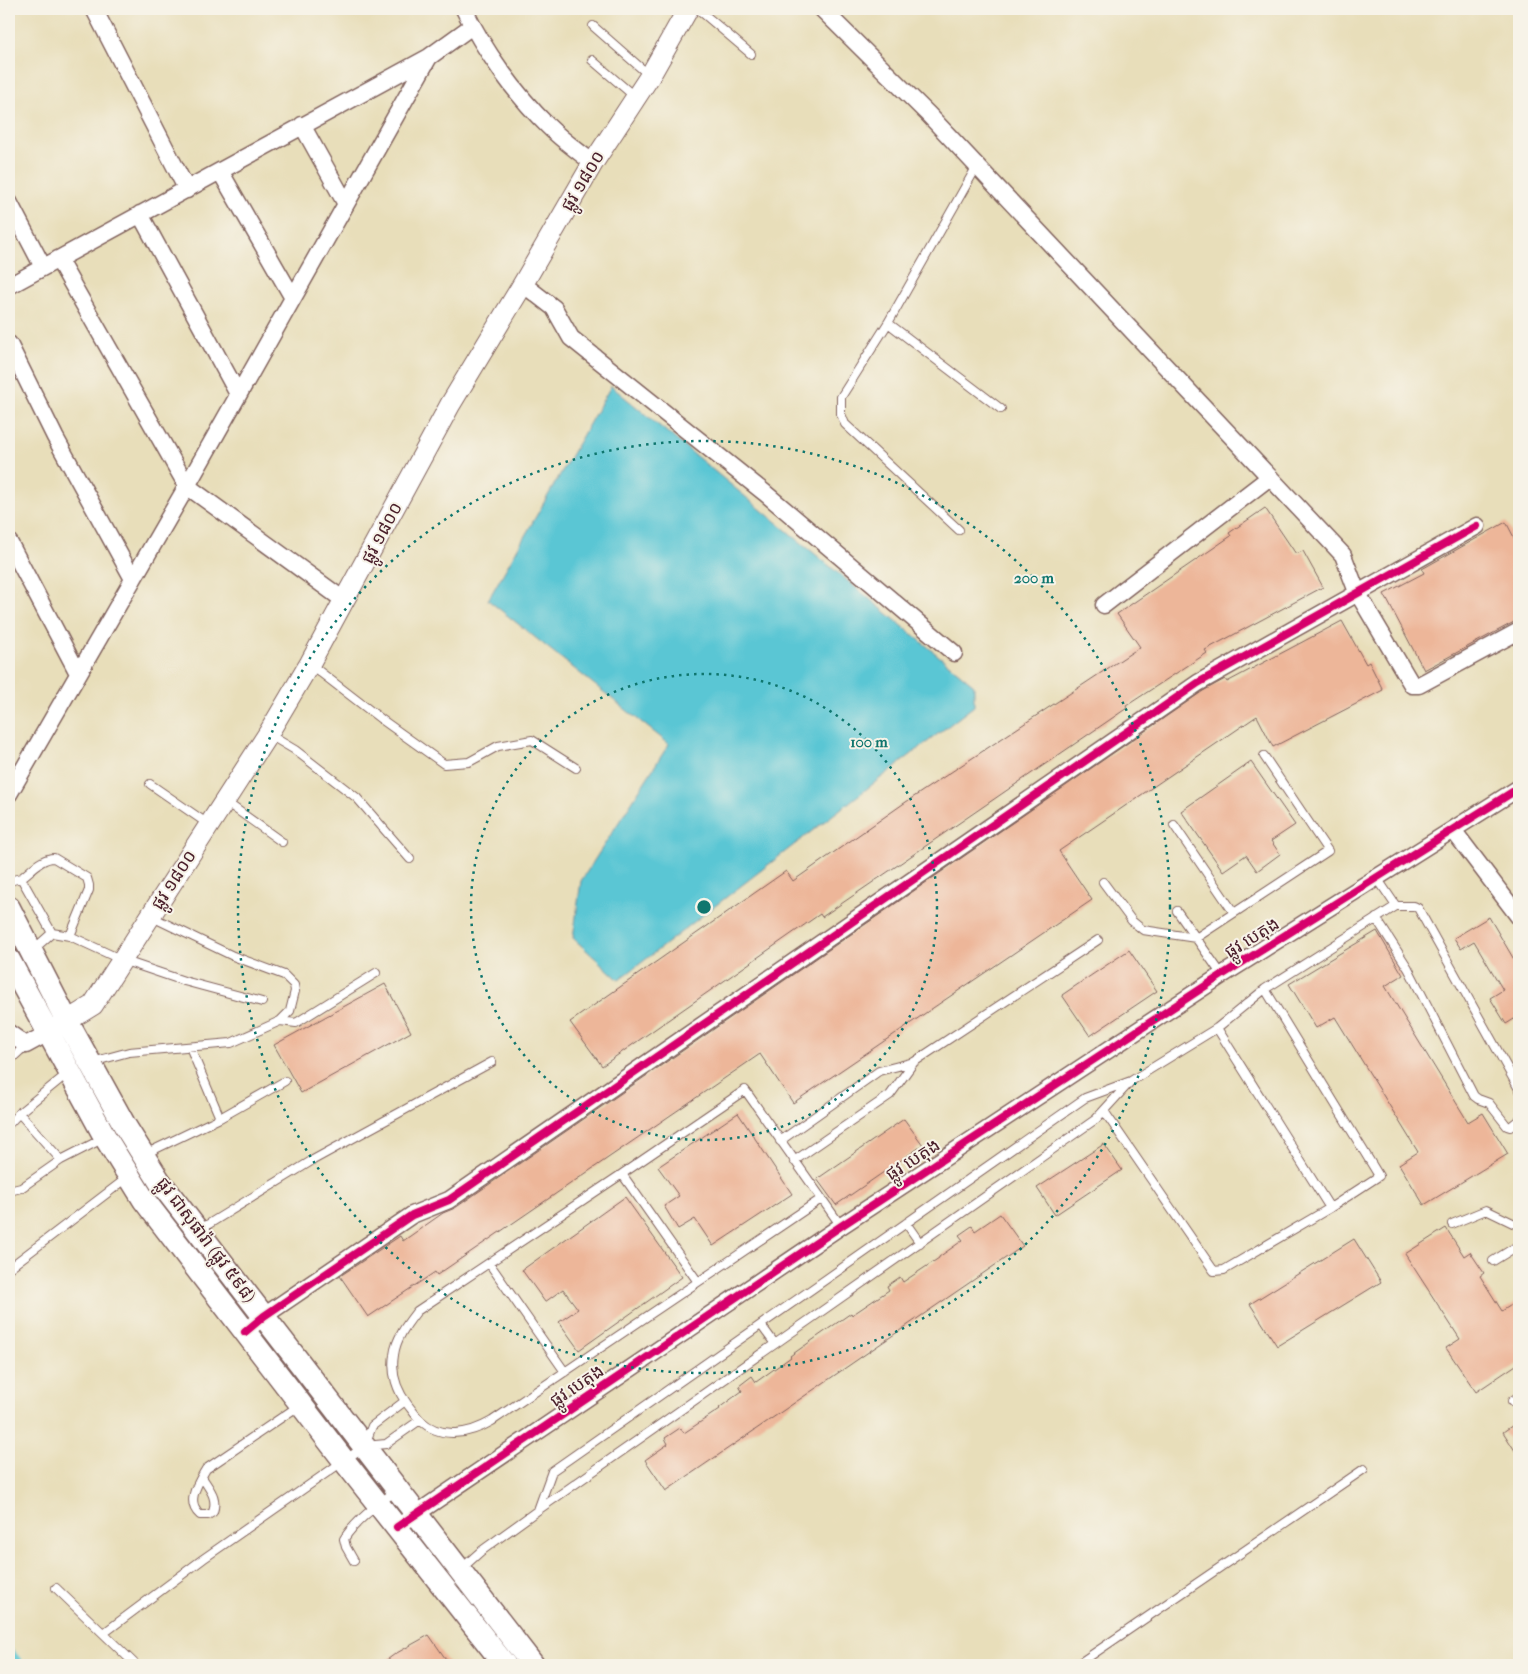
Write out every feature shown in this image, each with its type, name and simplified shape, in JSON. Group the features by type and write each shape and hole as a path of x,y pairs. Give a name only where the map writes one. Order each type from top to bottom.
{"main road":[{"name":"ផ្លូវ ជាសុផារ៉ា (ផ្លូវ ៥៩៨)","path":"9,908 67,1021 80,1067 115,1132 129,1176 144,1200 244,1332 311,1399 365,1446 416,1513 451,1577 505,1665"},
{"name":"ផ្លូវ ជាសុផារ៉ា (ផ្លូវ ៥៩៨)","path":"9,960 48,1033 80,1067"},
{"name":"ផ្លូវ ជាសុផារ៉ា (ផ្លូវ ៥៩៨)","path":"115,1132 143,1155 160,1182 264,1316 344,1462 397,1527 451,1577 533,1665"}],"street":[{"path":"94,9 187,190"},
{"path":"464,9 472,26 516,90 549,127 593,163"},
{"name":"ផ្លូវ ១៨០០","path":"48,1033 93,1005 268,734 345,601 450,405 524,284 593,163 637,98 688,9"},
{"path":"822,9 922,108 1343,555 1357,592 1412,685 1419,685 1519,630"},
{"path":"9,286 429,57 472,26"},
{"path":"9,794 187,486 429,57"},
{"path":"302,126 346,204"},
{"path":"220,171 292,298"},
{"path":"9,202 44,267"},
{"path":"140,214 238,394"},
{"path":"58,259 187,486 345,601"},
{"path":"524,284 554,308 571,338 765,493 954,653"},
{"path":"9,344 55,437 133,579"},
{"path":"1104,605 1270,477"},
{"path":"244,1332 264,1316 412,1215 449,1200 1198,683 1476,526"},
{"path":"9,542 78,673"},
{"name":"ផ្លូវ បេតុង","path":"397,1527 841,1226 1222,975 1519,788"},
{"path":"1453,830 1519,917"},
{"path":"9,1033 26,1045 48,1033"}],"lane":[{"path":"698,9 751,54"},
{"path":"593,26 650,76"},
{"path":"592,60 637,98"},
{"path":"959,530 845,424 841,414 842,397 888,322 977,166"},
{"path":"888,322 1001,409"},
{"path":"310,663 381,719 444,764 469,762 498,746 532,740 576,768"},
{"path":"268,734 295,750 357,798 410,859"},
{"path":"1102,882 1132,921 1143,930 1196,938 1328,852 1264,756"},
{"path":"150,784 210,825"},
{"path":"224,801 282,842"},
{"path":"1174,825 1234,913"},
{"path":"9,881 21,878 44,860 50,858 54,858 87,878 89,890 70,936"},
{"path":"21,878 52,933"},
{"path":"1377,878 1396,906"},
{"path":"538,1510 552,1471 1085,1098 1131,1081 1217,1028 1264,989 1396,906 1414,906 1418,908 1519,1089"},
{"path":"1178,911 1222,975"},
{"path":"9,1124 19,1113 80,1067 129,1052 231,1043 280,1021 290,1011 295,991 294,985 284,975 233,956 151,916"},
{"path":"1376,918 1408,968 1474,1096 1489,1103 1507,1126 1510,1127 1519,1120"},
{"path":"52,933 70,936 122,960 184,981 262,1002"},
{"path":"32,951 52,933"},
{"path":"780,1141 879,1071 914,1062 1098,940"},
{"path":"280,1021 296,1022 376,973"},
{"path":"1104,1111 1214,1271 1224,1270 1330,1208 1379,1176 1264,989"},
{"path":"1217,1028 1330,1208"},
{"path":"9,1061 26,1045"},
{"path":"190,1047 220,1118"},
{"path":"197,1231 313,1160 492,1062"},
{"path":"794,1161 890,1095 914,1062"},
{"path":"143,1155 220,1118 285,1081"},
{"path":"451,1577 480,1552 538,1510 1096,1119 1131,1081"},
{"path":"821,1199 477,1430 460,1434 433,1430 420,1420 398,1389 394,1371 394,1354 400,1334 417,1310 745,1090 841,1226"},
{"path":"19,1113 61,1160"},
{"path":"9,1191 21,1188 61,1160 115,1132"},
{"path":"622,1174 698,1282"},
{"path":"9,1268 129,1176"},
{"path":"1452,1224 1486,1210 1519,1226"},
{"path":"906,1223 920,1243"},
{"path":"1493,1261 1519,1244"},
{"path":"489,1263 565,1372"},
{"path":"761,1325 775,1344"},
{"path":"1512,1401 1519,1396"},
{"path":"202,1477 215,1497 213,1512 208,1515 200,1515 194,1510 192,1503 194,1493 202,1477 212,1465 311,1399"},
{"path":"365,1446 372,1426 406,1401"},
{"path":"104,1633 203,1559 365,1446 386,1444 420,1420"},
{"path":"1077,1665 1364,1469"},
{"path":"354,1561 344,1539 378,1504 398,1489"},
{"path":"56,1588 136,1665"}],"water":[{"path":"611,386 974,685 974,706 619,980 573,938 581,881 669,744 488,600"}],"building":[{"path":"1265,508 1296,554 1303,551 1323,587 1205,650 1207,653 1126,706 1127,708 822,917 820,914 602,1066 570,1022 786,871 793,881 903,804 1140,647 1117,614 1231,536 1229,533"},
{"path":"1506,522 1519,547 1519,621 1424,670 1384,594 1424,573 1422,569"},
{"path":"1342,621 1366,664 1369,662 1383,690 1273,747 1257,716 1059,851 1092,900 793,1103 760,1054 437,1275 435,1272 368,1317 340,1276 400,1236 403,1241 443,1213 455,1208 1203,691 1225,679 1227,682"},
{"path":"1251,762 1295,825 1271,841 1280,854 1257,871 1246,855 1223,871 1181,811"},
{"path":"1489,917 1519,968 1519,1016 1506,1024 1490,998 1503,990 1474,941 1461,949 1454,938"},
{"path":"1377,931 1403,975 1385,986 1468,1122 1483,1113 1508,1154 1424,1205 1399,1164 1418,1152 1335,1017 1316,1028 1289,984"},
{"path":"1129,950 1157,991 1090,1036 1062,995"},
{"path":"385,984 411,1032 301,1093 274,1045"},
{"path":"738,1113 792,1194 713,1246 695,1219 678,1229 664,1206 679,1196 658,1167"},
{"path":"904,1119 923,1145 836,1205 817,1179"},
{"path":"1104,1144 1122,1170 1055,1215 1037,1188"},
{"path":"625,1197 682,1277 579,1350 559,1322 578,1309 563,1289 545,1302 522,1270"},
{"path":"1000,1214 1023,1246 666,1491 645,1460 668,1444 665,1438 680,1428 684,1433 720,1409 742,1391 739,1386 752,1376 756,1382 851,1313 852,1315 889,1290 887,1286 900,1277 903,1282 939,1258 963,1240 959,1235 972,1226 975,1231"},
{"path":"1446,1228 1464,1256 1470,1252 1484,1273 1480,1276 1502,1311 1519,1300 1519,1363 1476,1392 1446,1348 1460,1339 1405,1254"},
{"path":"1354,1239 1381,1282 1277,1346 1250,1304"},
{"path":"1519,1421 1519,1457 1503,1432"},
{"path":"429,1635 450,1665 380,1665 395,1654"}],"waterway":[{"path":"9,1657 16,1665"}],"cycle path":[{"path":"245,1332 264,1316 412,1215 449,1200 1198,683 1477,526"},
{"path":"397,1527 841,1226 1222,975 1519,788"}]}
